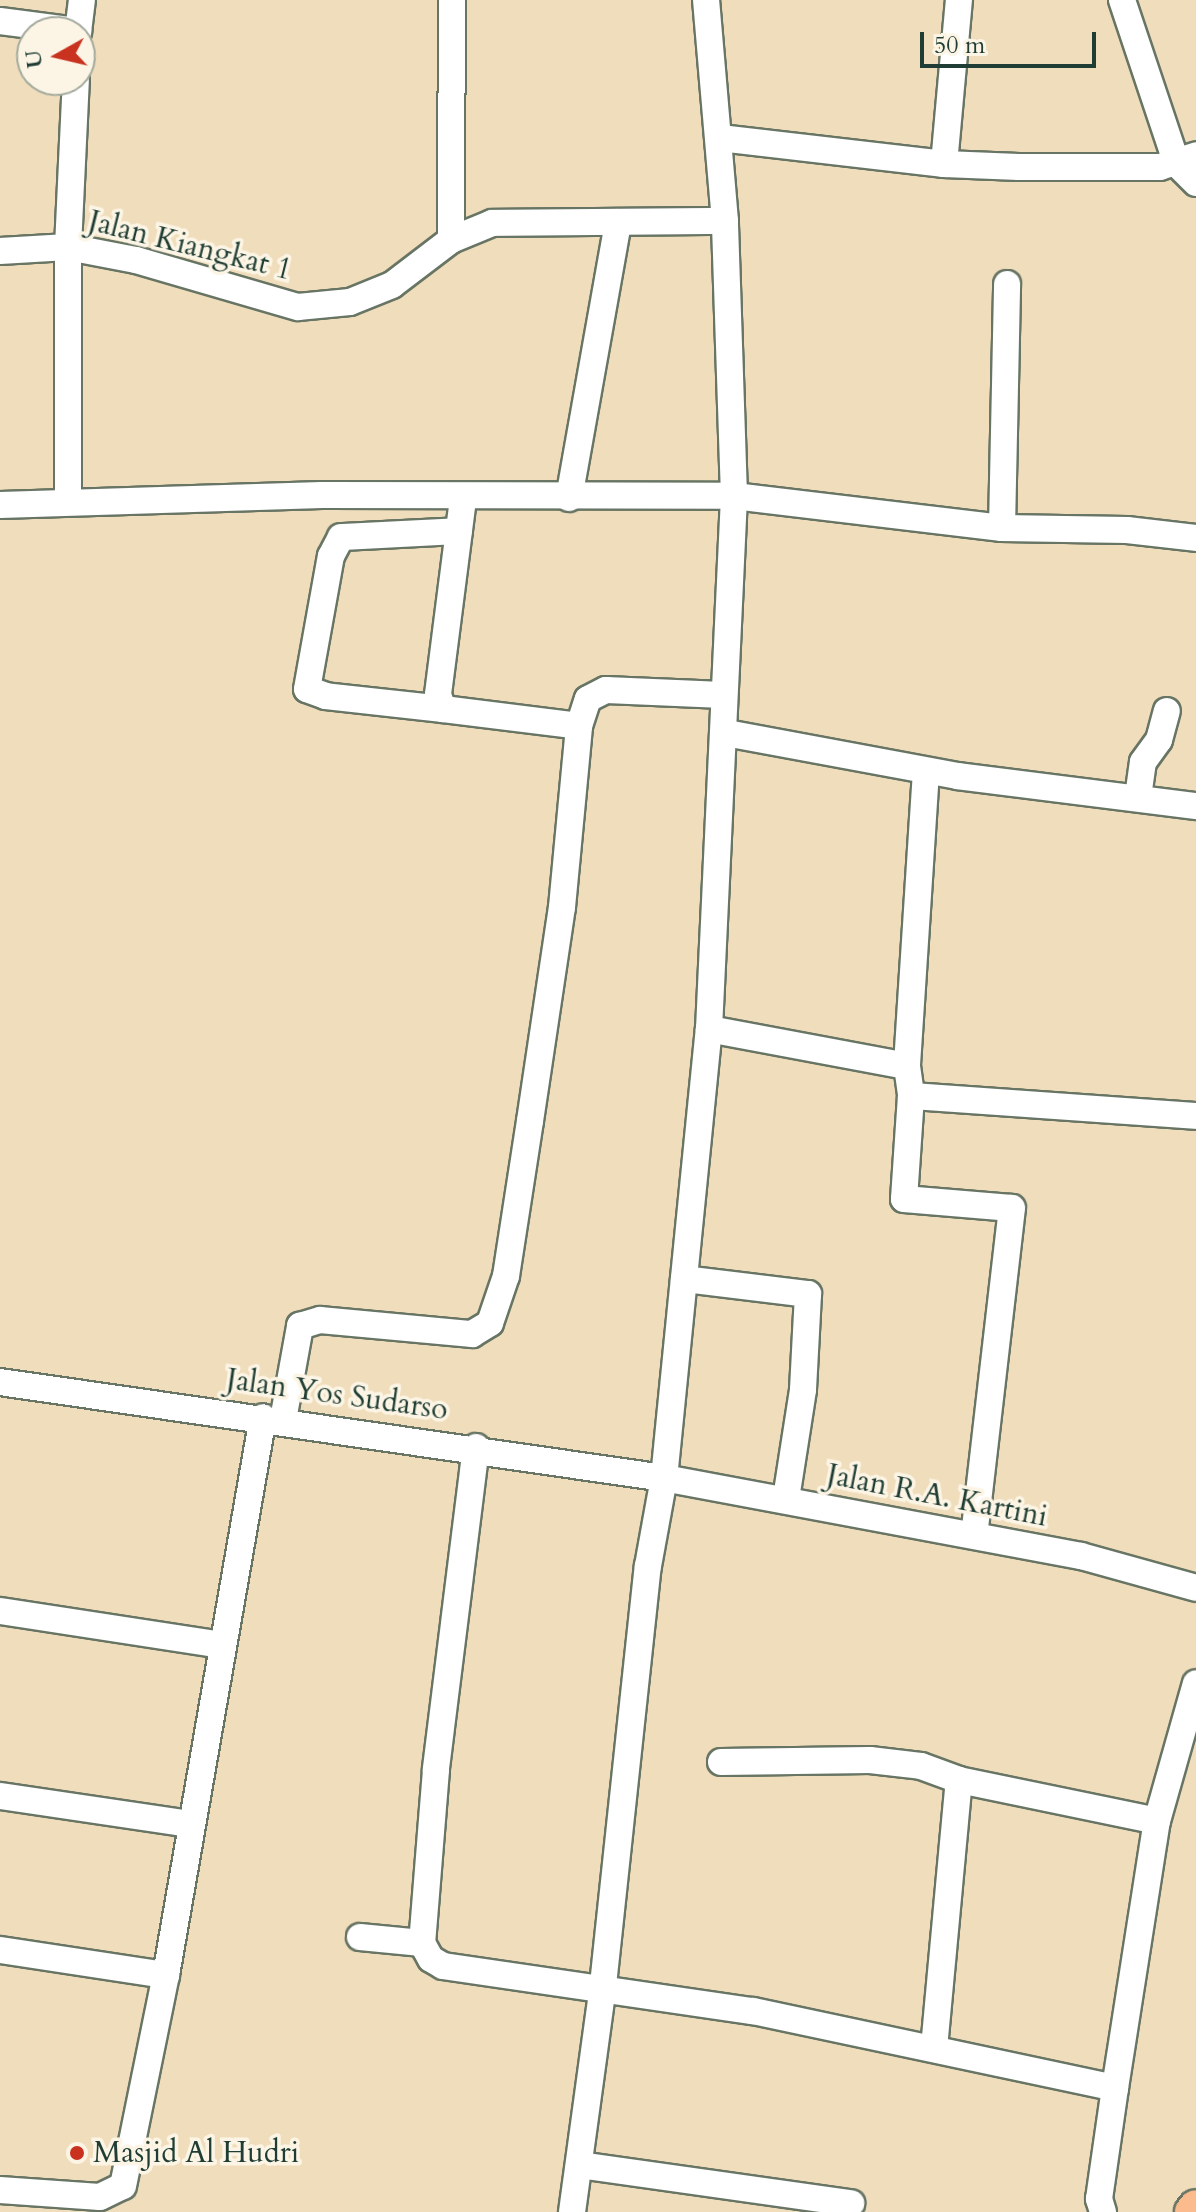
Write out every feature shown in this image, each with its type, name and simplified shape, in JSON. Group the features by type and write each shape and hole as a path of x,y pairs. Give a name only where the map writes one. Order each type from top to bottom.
{"main road":[{"path":"1192,2212 1196,2207"}],"street":[{"path":"451,240 452,0"},
{"path":"572,2212 603,1985 648,1566 664,1478 709,1029 726,733 723,695 734,496 725,221 706,0"},
{"path":"944,164 959,0"},
{"path":"1122,0 1196,183"},
{"path":"68,501 68,247 75,96"},
{"path":"720,138 944,164 1187,159"},
{"name":"Jalan Kiangkat 1","path":"0,251 68,247 136,260 298,307 350,302 392,285 451,240 492,223 725,221"},
{"path":"569,498 618,222"},
{"path":"1002,528 1007,284"},
{"path":"0,505 322,495 461,515"},
{"path":"579,726 326,696 307,689 331,556 341,537 569,498 734,496 1002,528 1127,530 1196,538"},
{"path":"443,709 438,695 461,515"},
{"path":"0,2190 100,2197 123,2186 166,1975 221,1645 273,1419 300,1326 320,1320 472,1334 490,1323 506,1276 562,907 579,726 588,699 606,690 723,695"},
{"path":"1138,797 1143,762 1155,748 1167,711"},
{"path":"726,733 926,771 1196,806"},
{"path":"926,771 907,1066 911,1096 904,1199 1012,1208 974,1535"},
{"path":"709,1029 907,1066"},
{"path":"911,1096 1196,1116"},
{"path":"684,1279 808,1294 803,1390 786,1499"},
{"name":"Jalan Yos Sudarso","path":"0,1382 476,1447 664,1478"},
{"path":"476,1447 436,1770 422,1943 431,1959 443,1966 603,1985 934,2048 1115,2088"},
{"name":"Jalan R.A. Kartini","path":"664,1478 974,1535 1196,1588"},
{"path":"0,1611 221,1645"},
{"path":"1103,2212 1099,2199 1157,1821 1196,1683"},
{"path":"721,1762 870,1760 921,1766 959,1780 1157,1821"},
{"path":"934,2048 947,1868 959,1780"},
{"path":"0,1796 190,1824"},
{"path":"360,1937 422,1943"},
{"path":"0,1950 166,1975"},
{"path":"579,2165 851,2203"}],"place":[{"name":"Masjid Al Hudri","path":"77,2153"}]}
